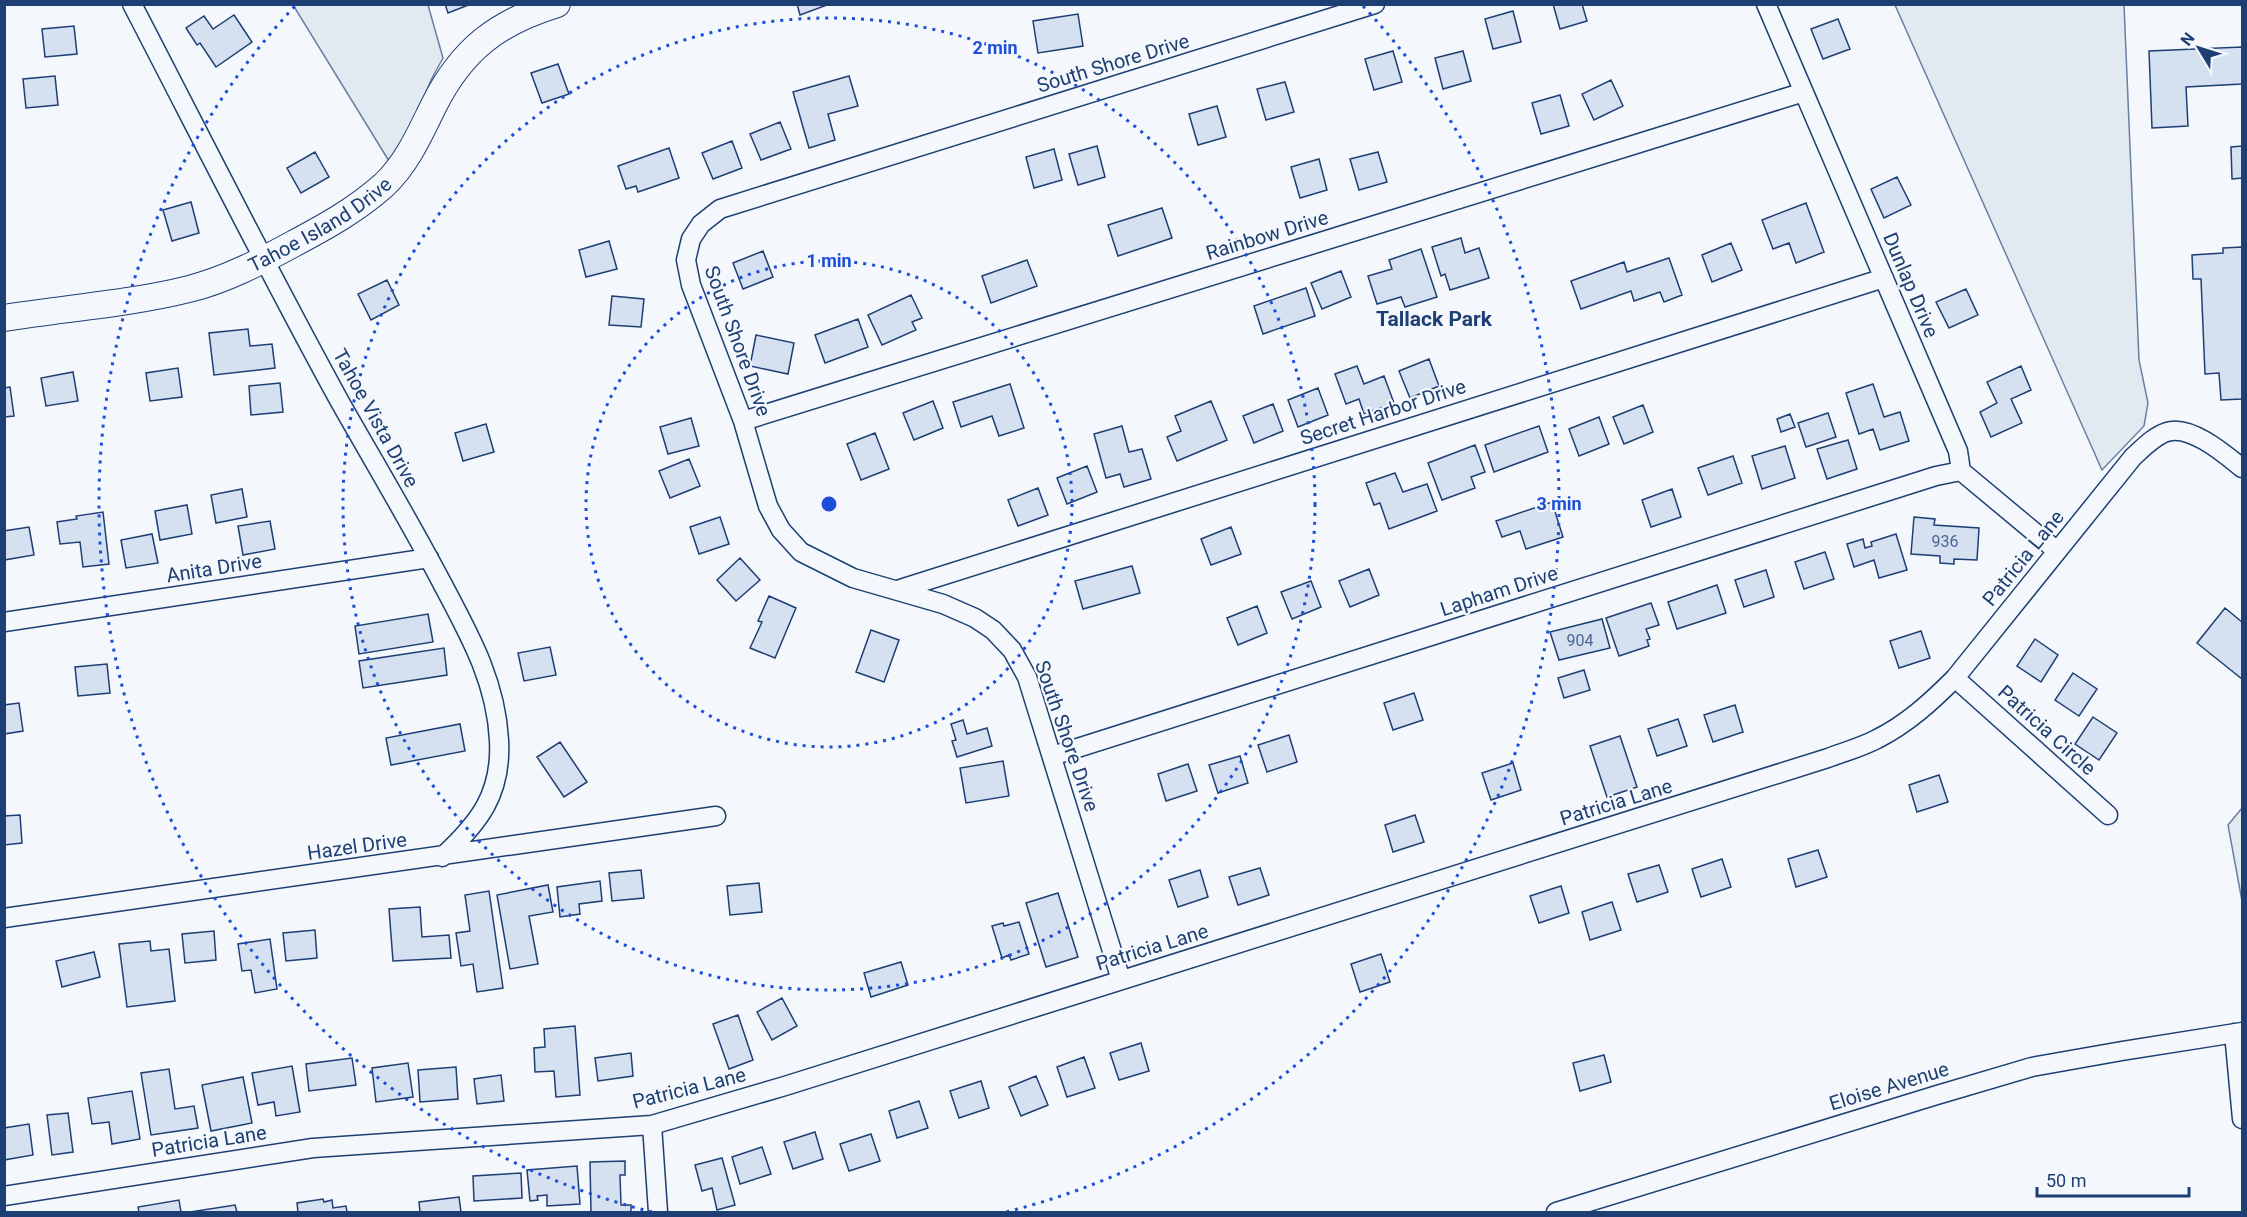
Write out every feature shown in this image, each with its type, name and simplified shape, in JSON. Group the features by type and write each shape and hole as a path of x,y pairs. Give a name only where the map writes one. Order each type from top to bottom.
{"street":[{"name":"Tahoe Vista Drive","path":"132,4 264,260 340,401 429,558 486,672 495,708 499,742 495,779 485,810 465,836 442,857"},
{"name":"Tahoe Island Drive","path":"4,318 188,290 224,278 264,260 353,210 386,183 414,147 435,102 451,75 475,46 503,27 556,4"},
{"name":"South Shore Drive","path":"1121,980 1027,677 1012,650 993,630 975,618 943,604 853,578 801,552 781,530 768,506 743,421 691,285 686,260 691,239 701,224 720,210 1375,4"},
{"name":"Dunlap Drive","path":"1766,4 1958,451 1961,471"},
{"name":"Rainbow Drive","path":"743,421 1804,92"},
{"name":"Secret Harbor Drive","path":"897,590 1884,278"},
{"name":"Patricia Lane","path":"4,1196 313,1148 652,1125 785,1086 1828,759 1876,740 1916,715 1955,678 2133,457 2149,443 2169,431 2188,433 2209,442 2242,468"},
{"path":"1961,471 2057,551"},
{"name":"Lapham Drive","path":"1052,756 1936,476 1961,471"},
{"name":"Anita Drive","path":"4,622 429,558"},
{"name":"Patricia Circle","path":"1955,678 2108,815"},
{"name":"Hazel Drive","path":"4,918 716,816"},
{"path":"2238,1033 2242,1119"},
{"name":"Eloise Avenue","path":"1556,1212 2032,1067 2238,1033"},
{"path":"652,1125 658,1212"}],"shaded area":[{"path":"293,5 428,5 443,58 415,119 389,161"},
{"path":"1895,5 2124,5 2139,360 2148,403 2144,426 2102,470"},
{"path":"2242,808 2242,901 2228,825"}],"building":[{"path":"445,4 471,4 448,13"},
{"path":"797,4 827,4 827,5 800,15"},
{"path":"1553,4 1582,4 1587,21 1560,29"},
{"path":"1513,11 1521,42 1493,49 1485,19"},
{"path":"1078,14 1083,46 1038,53 1033,21"},
{"path":"234,15 252,42 216,67 200,43 197,45 186,28 204,16 213,29"},
{"path":"1838,19 1850,49 1823,59 1811,29"},
{"path":"74,26 77,54 45,57 42,29"},
{"path":"2242,47 2242,84 2186,87 2188,126 2152,128 2149,51"},
{"path":"1393,51 1402,82 1374,90 1365,59"},
{"path":"1463,51 1471,81 1443,89 1435,58"},
{"path":"558,64 569,94 542,103 531,73"},
{"path":"55,76 58,105 26,108 23,79"},
{"path":"849,76 858,106 828,114 835,140 809,148 793,92"},
{"path":"1611,80 1623,106 1594,120 1582,94"},
{"path":"1285,82 1294,112 1266,120 1257,89"},
{"path":"1560,95 1569,126 1541,134 1532,103"},
{"path":"1217,106 1226,137 1198,145 1189,114"},
{"path":"780,122 791,149 761,160 750,134"},
{"path":"732,141 742,168 713,179 702,153"},
{"path":"1097,146 1105,177 1078,185 1069,154"},
{"path":"2242,146 2242,178 2232,179 2231,147"},
{"path":"669,148 679,178 638,192 636,186 626,189 618,166"},
{"path":"1054,149 1062,180 1034,188 1026,157"},
{"path":"315,152 329,177 301,193 287,168"},
{"path":"1378,152 1387,182 1359,190 1350,159"},
{"path":"1319,159 1327,190 1300,198 1291,167"},
{"path":"1897,177 1911,205 1884,218 1871,189"},
{"path":"191,202 199,233 172,241 163,210"},
{"path":"1806,203 1824,252 1796,263 1789,243 1773,249 1762,220"},
{"path":"1162,208 1172,238 1118,256 1108,225"},
{"path":"1461,238 1465,253 1479,248 1489,278 1450,290 1445,274 1441,276 1432,247"},
{"path":"609,241 617,269 586,277 579,250"},
{"path":"1731,243 1742,270 1712,282 1702,255"},
{"path":"2242,247 2242,399 2221,400 2219,373 2205,374 2201,279 2193,279 2192,255 2223,253 2223,248"},
{"path":"1421,249 1437,297 1405,307 1401,297 1377,304 1368,276 1392,269 1389,260"},
{"path":"763,251 773,277 743,289 733,263"},
{"path":"1669,258 1682,295 1664,302 1660,292 1634,301 1631,291 1581,309 1571,281 1624,262 1627,272"},
{"path":"1027,260 1037,286 991,303 982,276"},
{"path":"1341,271 1351,297 1322,309 1311,283"},
{"path":"387,280 399,305 371,320 358,294"},
{"path":"1306,288 1315,316 1263,334 1254,306"},
{"path":"1966,289 1978,315 1949,328 1936,302"},
{"path":"911,295 922,318 912,322 916,330 882,345 868,315"},
{"path":"612,296 644,299 641,327 609,325"},
{"path":"858,319 868,347 825,363 815,335"},
{"path":"248,329 250,346 272,344 275,368 214,375 209,333"},
{"path":"756,335 794,343 788,374 750,366"},
{"path":"1429,359 1439,386 1410,398 1399,371"},
{"path":"1357,366 1364,384 1384,376 1394,403 1364,414 1359,399 1346,404 1335,374"},
{"path":"2021,366 2031,390 2011,399 2022,423 1991,437 1980,412 1997,403 1987,382"},
{"path":"178,368 182,397 150,401 146,373"},
{"path":"73,372 78,401 46,406 41,378"},
{"path":"280,383 283,412 251,415 249,386"},
{"path":"1010,384 1024,428 999,436 992,416 961,427 953,402"},
{"path":"1873,384 1884,417 1900,412 1909,441 1880,450 1873,429 1859,434 1846,393"},
{"path":"10,387 14,416 4,417 4,388"},
{"path":"1318,388 1328,415 1298,427 1288,400"},
{"path":"933,401 943,428 914,440 903,413"},
{"path":"1211,401 1227,440 1177,461 1167,437 1181,431 1175,416"},
{"path":"1273,404 1283,431 1254,443 1243,416"},
{"path":"1643,405 1653,432 1624,444 1613,417"},
{"path":"1828,413 1836,437 1806,447 1798,423"},
{"path":"1790,414 1795,427 1781,432 1777,419"},
{"path":"1599,417 1609,444 1579,456 1569,429"},
{"path":"691,418 699,446 668,454 660,427"},
{"path":"486,424 494,452 463,461 455,433"},
{"path":"1122,426 1129,452 1142,449 1151,479 1124,487 1120,474 1106,478 1094,434"},
{"path":"1539,426 1548,452 1494,472 1485,445"},
{"path":"875,433 889,469 861,480 847,444"},
{"path":"1848,440 1857,469 1827,479 1817,449"},
{"path":"1475,445 1485,472 1471,477 1475,488 1442,500 1428,463"},
{"path":"1785,446 1795,478 1762,489 1752,456"},
{"path":"1733,456 1742,483 1708,495 1698,468"},
{"path":"689,459 700,486 670,498 659,471"},
{"path":"1087,466 1097,492 1067,504 1057,478"},
{"path":"1395,473 1403,492 1427,484 1437,511 1389,529 1380,503 1374,505 1366,483"},
{"path":"1038,488 1048,515 1018,526 1008,500"},
{"path":"242,489 247,517 216,523 211,495"},
{"path":"1672,489 1681,517 1651,527 1642,500"},
{"path":"1552,502 1563,537 1526,549 1520,531 1502,537 1496,521"},
{"path":"187,505 192,534 160,540 155,511"},
{"path":"103,512 109,564 83,567 80,542 60,544 57,522 77,519 76,516"},
{"path":"720,517 729,544 699,554 690,527"},
{"path":"1914,517 1935,519 1934,525 1979,528 1977,560 1954,559 1954,564 1940,563 1940,556 1911,554"},
{"path":"270,521 275,549 243,555 238,526"},
{"path":"29,527 34,555 4,560 4,531"},
{"path":"1231,527 1241,554 1211,565 1201,539"},
{"path":"152,534 158,563 126,568 121,540"},
{"path":"1896,534 1907,570 1879,578 1874,560 1854,567 1847,544 1863,539 1865,548 1872,546 1871,542"},
{"path":"1825,552 1834,579 1804,589 1795,562"},
{"path":"740,558 760,580 736,601 717,580"},
{"path":"1132,566 1140,593 1083,609 1075,581"},
{"path":"1369,569 1379,595 1350,607 1339,581"},
{"path":"1766,570 1774,597 1744,607 1735,580"},
{"path":"1311,581 1321,607 1292,619 1281,592"},
{"path":"1717,585 1726,613 1677,629 1668,602"},
{"path":"769,596 796,608 775,658 750,648 762,622 758,621"},
{"path":"1651,603 1659,625 1646,629 1650,639 1647,640 1649,646 1619,656 1606,618"},
{"path":"1257,606 1267,633 1238,645 1227,618"},
{"path":"2225,608 2242,622 2242,679 2197,643"},
{"path":"428,614 433,642 359,654 355,626"},
{"path":"1602,619 1610,648 1559,660 1550,632"},
{"path":"871,630 899,640 884,682 856,672"},
{"path":"1921,631 1930,658 1899,668 1890,641"},
{"path":"2035,639 2058,655 2041,682 2017,666"},
{"path":"550,647 556,675 524,681 518,653"},
{"path":"444,648 447,675 363,688 359,661"},
{"path":"107,664 110,693 78,696 75,667"},
{"path":"1584,670 1590,690 1564,698 1558,678"},
{"path":"2073,673 2097,689 2079,716 2055,700"},
{"path":"1414,693 1423,720 1393,730 1384,703"},
{"path":"19,703 23,731 4,734 4,705"},
{"path":"1735,705 1743,732 1713,742 1704,715"},
{"path":"2093,717 2117,733 2099,760 2075,744"},
{"path":"1678,719 1687,746 1657,756 1648,729"},
{"path":"963,720 967,734 987,728 992,746 957,757 952,741 956,740 951,724"},
{"path":"460,724 465,751 391,765 386,738"},
{"path":"1289,735 1297,762 1267,772 1258,745"},
{"path":"1620,736 1637,787 1607,797 1590,746"},
{"path":"560,742 587,782 564,797 537,757"},
{"path":"1240,756 1248,783 1218,793 1209,765"},
{"path":"1003,761 1009,796 966,803 960,768"},
{"path":"1513,763 1521,790 1491,800 1482,773"},
{"path":"1188,764 1197,791 1166,801 1158,774"},
{"path":"1939,775 1948,802 1917,812 1909,785"},
{"path":"20,815 22,843 4,845 4,816"},
{"path":"1415,815 1424,842 1393,852 1385,825"},
{"path":"1818,850 1827,877 1796,887 1788,859"},
{"path":"1722,859 1731,887 1701,897 1692,869"},
{"path":"1659,865 1668,892 1637,902 1628,874"},
{"path":"1260,868 1269,895 1238,905 1229,877"},
{"path":"641,870 644,898 612,901 609,873"},
{"path":"1200,870 1208,897 1178,907 1169,880"},
{"path":"600,881 602,901 579,904 580,914 560,917 557,887"},
{"path":"759,883 762,912 730,915 727,886"},
{"path":"548,885 553,912 529,916 538,964 510,969 497,895"},
{"path":"1561,886 1569,913 1539,923 1530,896"},
{"path":"489,891 503,988 477,992 473,964 461,966 456,933 470,931 465,895"},
{"path":"1058,893 1078,957 1046,967 1026,903"},
{"path":"1612,902 1621,930 1590,940 1582,912"},
{"path":"420,907 422,937 449,935 451,958 393,961 389,909"},
{"path":"1019,922 1029,954 1011,960 1009,955 1002,958 992,926"},
{"path":"315,930 317,958 286,961 283,933"},
{"path":"214,931 216,960 185,963 182,934"},
{"path":"270,939 277,989 255,993 251,970 242,971 238,944"},
{"path":"150,941 151,951 169,949 175,1001 127,1007 119,944"},
{"path":"94,952 100,977 62,987 56,961"},
{"path":"1381,954 1390,982 1360,992 1351,964"},
{"path":"901,962 908,985 871,997 864,973"},
{"path":"782,998 797,1026 772,1040 757,1012"},
{"path":"738,1015 753,1060 729,1069 713,1024"},
{"path":"575,1026 580,1095 556,1097 554,1071 535,1072 534,1048 545,1047 544,1029"},
{"path":"1141,1043 1149,1071 1119,1080 1110,1053"},
{"path":"631,1053 633,1076 598,1081 595,1058"},
{"path":"1604,1055 1611,1082 1580,1091 1573,1063"},
{"path":"1084,1057 1095,1088 1067,1097 1057,1067"},
{"path":"352,1058 356,1085 309,1091 306,1064"},
{"path":"408,1063 413,1097 376,1102 372,1068"},
{"path":"292,1066 300,1112 276,1116 274,1102 258,1105 252,1073"},
{"path":"456,1067 458,1099 420,1102 418,1070"},
{"path":"169,1069 175,1109 194,1106 198,1128 151,1135 141,1073"},
{"path":"501,1075 504,1101 477,1104 474,1079"},
{"path":"1036,1076 1048,1105 1021,1116 1009,1087"},
{"path":"243,1077 252,1123 211,1131 202,1085"},
{"path":"981,1081 989,1108 959,1118 950,1091"},
{"path":"132,1091 140,1139 112,1144 109,1122 92,1124 88,1098"},
{"path":"919,1101 928,1128 897,1138 889,1111"},
{"path":"68,1113 73,1152 52,1155 47,1115"},
{"path":"29,1124 33,1155 4,1160 4,1128"},
{"path":"815,1132 823,1159 793,1169 784,1142"},
{"path":"871,1134 880,1161 849,1171 840,1144"},
{"path":"762,1147 771,1174 740,1184 732,1157"},
{"path":"722,1158 735,1205 717,1210 712,1188 702,1191 695,1165"},
{"path":"625,1161 625,1175 620,1175 621,1205 631,1205 631,1212 591,1212 590,1162"},
{"path":"577,1166 580,1204 547,1206 547,1195 537,1196 538,1200 530,1201 527,1170"},
{"path":"521,1173 522,1198 474,1201 473,1176"},
{"path":"459,1197 461,1212 420,1212 419,1202"},
{"path":"323,1199 324,1202 332,1200 333,1208 346,1206 347,1212 298,1212 297,1203"},
{"path":"179,1200 181,1212 139,1212 138,1207"},
{"path":"235,1205 237,1212 190,1212"}],"district":[{"name":"Tallack Park","path":"1434,319"}]}
